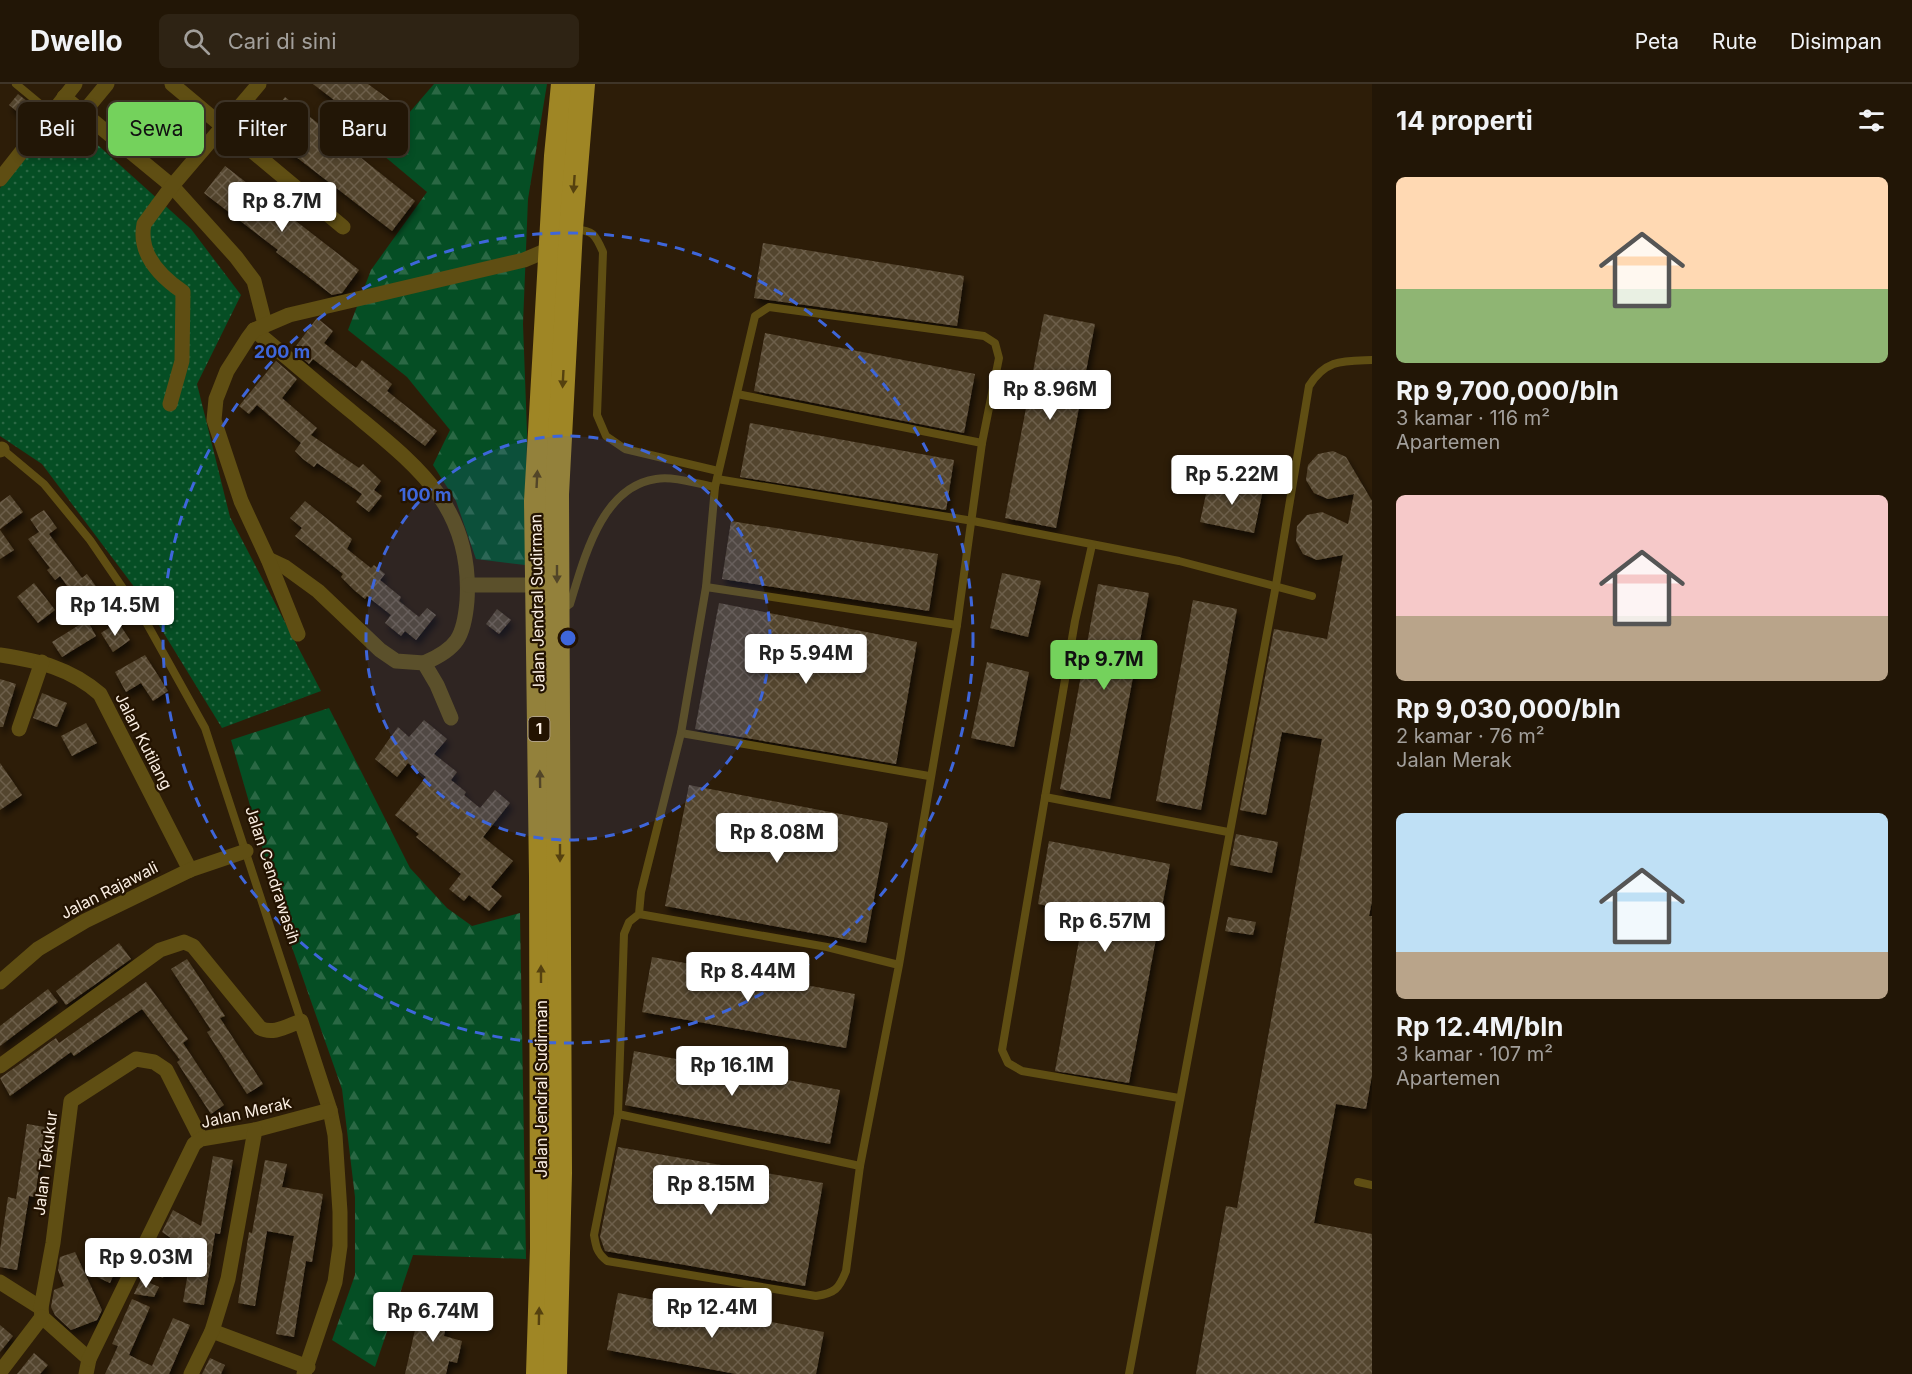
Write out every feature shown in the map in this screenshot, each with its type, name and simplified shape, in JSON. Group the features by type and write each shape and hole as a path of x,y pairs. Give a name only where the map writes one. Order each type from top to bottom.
{"highway":[{"name":"Jalan Jendral Sudirman","path":"538,1374 542,1248 542,876 536,501 550,249 563,84"},
{"name":"Jalan Jendral Sudirman","path":"555,1374 560,1173 558,494 571,229 583,84"}],"street":[{"path":"61,102 75,84"},
{"path":"92,102 107,84"},
{"path":"172,84 216,122"},
{"path":"244,102 259,84"},
{"path":"64,98 69,102"},
{"path":"96,124 172,186 254,281 259,327 411,461 436,488 459,531 468,585 465,624 457,642 443,655 424,663 396,661 380,650 318,591 285,567 268,560"},
{"path":"170,404 182,361 183,292 169,282 149,261 143,231 144,224 172,186 216,134"},
{"path":"0,179 18,156"},
{"path":"257,156 343,227"},
{"path":"298,634 241,501 214,420 216,399 227,371 259,327 289,315 524,261 550,249"},
{"path":"468,585 537,585"},
{"name":"Jalan Kutilang","path":"0,655 42,662 82,679 100,694 190,870"},
{"path":"19,729 42,662"},
{"path":"424,663 437,685 451,718"},
{"name":"Jalan Rajawali","path":"0,982 38,949 85,921 190,870 246,851"},
{"path":"0,1066 160,950 184,942 193,946 260,1028 267,1032 274,1031 301,1021"},
{"name":"Jalan Cendrawasih","path":"301,1021 330,1110 339,1186 340,1246 335,1282 306,1370"},
{"name":"Jalan Tekukur","path":"42,1313 71,1101 136,1059 145,1059 166,1070 201,1139"},
{"name":"Jalan Merak","path":"88,1366 188,1156 201,1139 255,1130 330,1110"},
{"path":"191,1374 212,1331 228,1279 255,1130"},
{"path":"3,1288 42,1313 88,1366"},
{"path":"0,1372 42,1313"},
{"path":"212,1331 306,1370"}],"lane":[{"path":"21,85 39,102"},
{"path":"571,229 589,231 597,238 603,252 597,415 606,436 625,449 717,479"},
{"path":"769,307 984,336 995,343 999,358 982,444 957,625 929,776 899,965 860,1166 846,1271 840,1287 834,1293 816,1296 607,1261 596,1251 594,1235 618,1114 624,934 629,922 639,914 641,892 681,733 706,587 717,479 755,316 769,307"},
{"path":"1129,1374 1228,832 1276,585 1309,386 1316,376 1338,361 1372,360"},
{"path":"737,394 982,444"},
{"name":"Jalan Cendrawasih","path":"1,449 44,484 90,540 146,622 206,728 301,1021"},
{"path":"557,613 570,604 601,522 624,493 635,485 657,478 717,479 973,521 1179,561 1312,596"},
{"path":"1092,545 1075,621 1002,1050 1008,1063 1022,1071 1179,1098"},
{"path":"706,587 957,625"},
{"path":"681,733 929,776"},
{"path":"1046,797 1228,832"},
{"path":"639,914 827,947 899,965"},
{"path":"618,1114 860,1166"},
{"path":"1358,1182 1372,1185"}],"green space":[{"path":"434,84 547,84 528,199 523,324 527,432 525,565 476,559 456,501 433,465 450,430 407,377 348,330 371,270 427,192 384,156 408,156 408,114"},
{"path":"96,143 191,229 241,295 197,384 230,517 321,691 222,728 141,596 42,464 0,436 0,188 25,156 96,156"},
{"path":"329,708 410,868 447,908 472,926 520,913 526,1259 413,1255 375,1367 332,1340 355,1275 355,1197 342,1089 288,936 231,740"}],"building":[{"path":"313,84 368,84 391,101 390,102 337,102"},
{"path":"18,94 28,102 18,102 18,112 9,105"},
{"path":"285,97 291,102 281,102"},
{"path":"308,115 320,125 320,156 359,156 415,201 392,231 295,156 308,156"},
{"path":"225,166 359,270 342,293 332,295 204,193"},
{"path":"763,243 964,276 957,326 754,298"},
{"path":"1044,314 1095,324 1056,528 1005,518"},
{"path":"317,318 333,331 324,343 356,368 362,360 392,384 387,391 437,431 425,446 313,359 309,364 293,350"},
{"path":"765,333 975,374 964,433 754,391"},
{"path":"276,361 297,379 282,398 317,428 311,435 359,468 363,464 381,481 374,490 382,496 369,512 356,502 362,494 317,463 314,467 303,459 295,451 301,443 257,405 249,414 239,406"},
{"path":"750,423 954,460 946,510 740,477"},
{"path":"1333,451 1346,457 1372,501 1372,901 1369,916 1372,916 1372,1075 1366,1109 1336,1104 1314,1223 1372,1234 1372,1374 1196,1374 1226,1206 1237,1208 1322,739 1282,732 1266,815 1240,810 1274,629 1327,639 1343,555 1317,560 1303,554 1296,541 1297,526 1307,515 1322,512 1348,524 1354,494 1328,499 1314,493 1306,480 1308,465 1318,454"},
{"path":"1209,480 1248,488 1249,481 1264,485 1254,533 1200,522"},
{"path":"10,495 23,512 0,529 0,502"},
{"path":"305,501 352,539 347,549 371,568 374,565 385,574 380,580 401,597 399,601 419,617 427,608 436,615 416,640 405,631 401,636 385,623 391,615 367,596 365,599 354,590 341,577 343,574 295,536 302,528 290,518"},
{"path":"44,510 57,528 49,534 82,578 87,574 103,596 91,605 85,596 78,601 60,576 55,580 47,570 50,568 28,539 39,532 30,519"},
{"path":"731,521 938,554 929,611 722,579"},
{"path":"0,530 14,550 0,559"},
{"path":"1002,573 1041,581 1028,637 990,628"},
{"path":"34,583 55,610 38,623 17,597"},
{"path":"1098,584 1149,593 1110,799 1060,789"},
{"path":"1193,600 1237,609 1201,810 1156,801"},
{"path":"719,603 917,642 896,764 695,729"},
{"path":"497,609 511,620 499,634 486,624"},
{"path":"87,620 96,636 62,657 52,642"},
{"path":"118,622 130,640 113,652 101,633"},
{"path":"145,655 168,691 153,701 141,683 126,692 115,672"},
{"path":"987,662 1029,672 1014,747 971,738"},
{"path":"0,679 16,684 3,727 0,727"},
{"path":"42,693 67,703 57,727 33,718"},
{"path":"424,720 447,739 434,754 457,772 451,780 466,792 464,795 480,808 495,790 510,803 483,837 513,861 491,887 502,896 489,911 469,895 464,901 449,889 461,874 416,837 419,834 395,815 426,777 408,763 397,777 375,759 398,727 409,737"},
{"path":"86,723 97,743 72,756 61,736"},
{"path":"0,763 22,795 0,810"},
{"path":"689,785 888,823 866,943 665,906"},
{"path":"1236,834 1278,842 1272,873 1230,865"},
{"path":"1049,841 1170,864 1129,1083 1055,1071 1084,913 1038,904"},
{"path":"1228,917 1256,922 1253,935 1225,931"},
{"path":"119,943 131,959 66,1005 56,991"},
{"path":"652,957 855,994 846,1048 642,1012"},
{"path":"187,959 225,1016 220,1018 263,1084 247,1094 207,1032 211,1030 171,969"},
{"path":"146,982 188,1039 183,1043 224,1105 211,1114 177,1062 180,1060 142,1009 74,1056 71,1052 10,1096 0,1078 56,1038 59,1043"},
{"path":"48,989 58,1002 0,1046 0,1026"},
{"path":"634,1051 840,1090 830,1144 625,1105"},
{"path":"27,1124 45,1127 35,1197 29,1196 17,1270 0,1267 0,1250 8,1197 16,1199"},
{"path":"618,1147 823,1183 805,1286 605,1251 600,1237"},
{"path":"213,1156 233,1160 220,1234 215,1233 204,1305 183,1302 190,1260 162,1278 149,1259 153,1250 171,1238 162,1232 173,1210 201,1226"},
{"path":"265,1160 287,1164 282,1187 323,1194 312,1262 306,1261 294,1337 276,1334 294,1236 267,1231 255,1306 238,1303 249,1232 252,1233"},
{"path":"75,1252 102,1310 97,1320 71,1330 55,1315 51,1307 54,1290 64,1286 58,1270 60,1257"},
{"path":"103,1258 118,1264 110,1283 95,1276"},
{"path":"141,1279 159,1287 154,1297 134,1294"},
{"path":"618,1293 824,1332 816,1374 736,1374 607,1350"},
{"path":"132,1299 150,1307 129,1355 152,1366 173,1318 190,1325 169,1374 105,1374 118,1346 112,1344"},
{"path":"428,1300 450,1304 444,1336 462,1341 457,1363 449,1361 446,1374 405,1374 415,1330 422,1331"},
{"path":"0,1325 13,1336 0,1352"},
{"path":"34,1353 48,1365 40,1374 17,1374"},
{"path":"210,1358 225,1365 221,1374 202,1374"}]}
